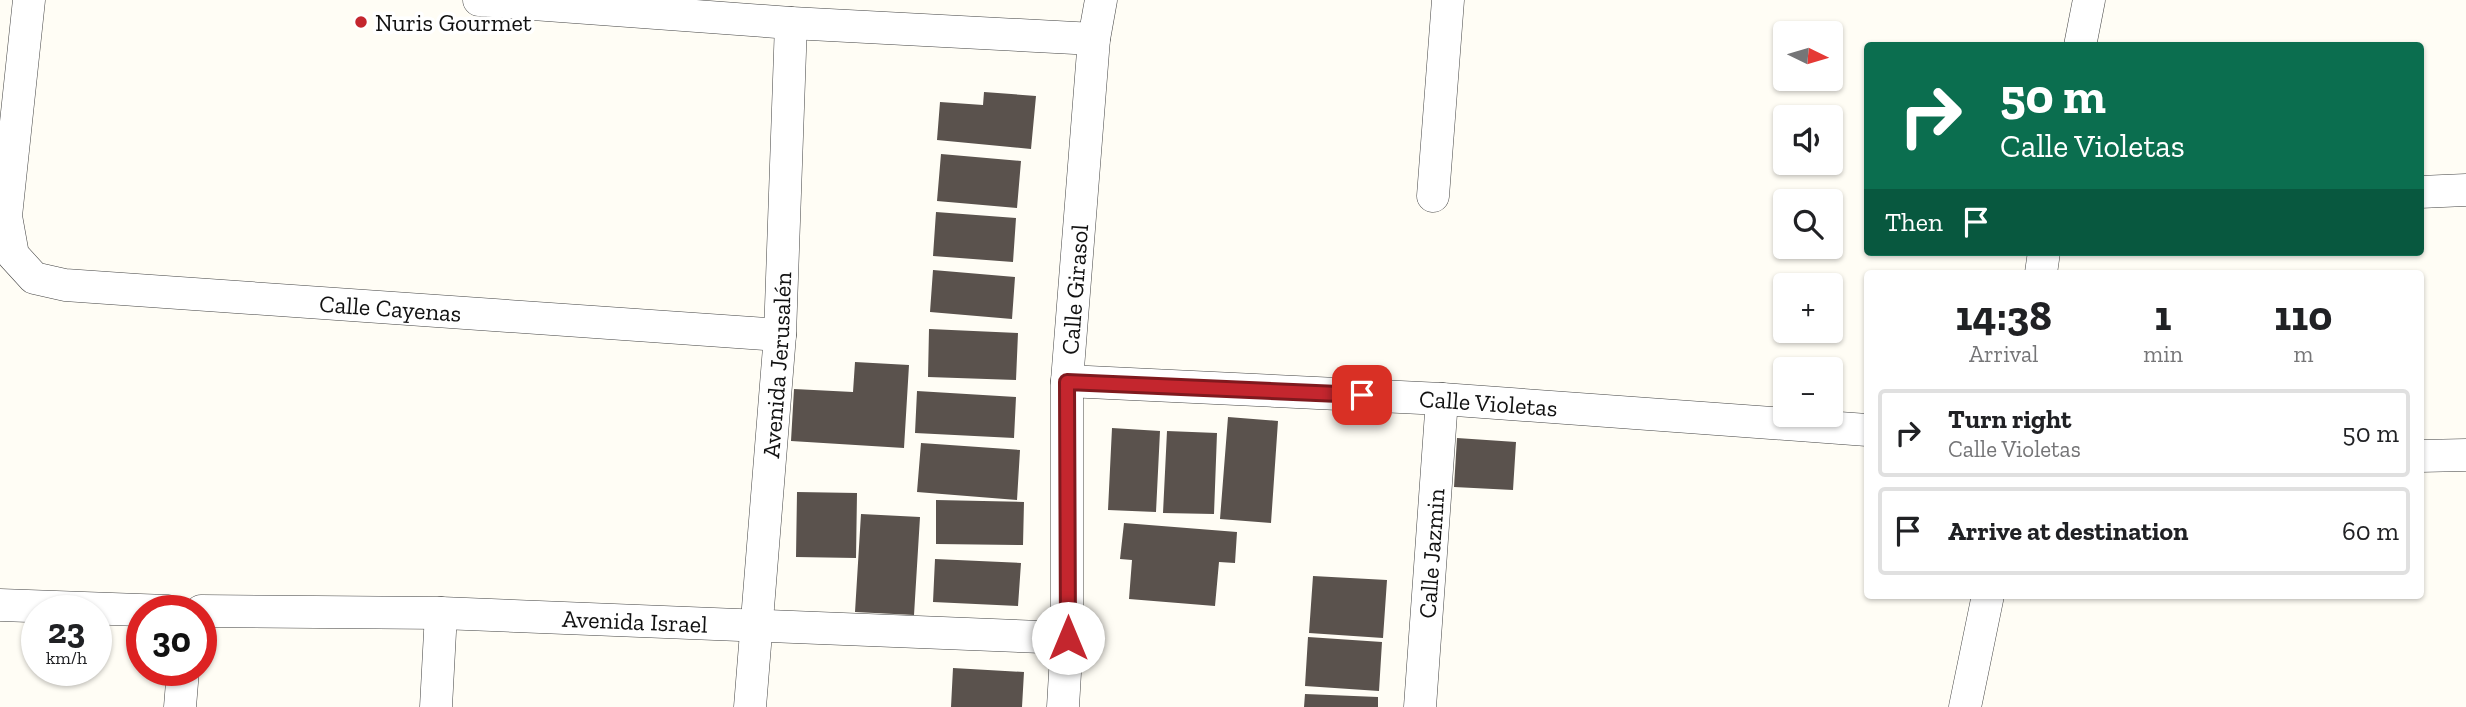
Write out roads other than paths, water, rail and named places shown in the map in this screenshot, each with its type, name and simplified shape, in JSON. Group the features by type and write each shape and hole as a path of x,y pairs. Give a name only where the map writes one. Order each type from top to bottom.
{"street":[{"name":"Calle Cayenas","path":"29,0 6,216 13,255 34,278 65,285 780,335"},
{"path":"479,0 791,23 1094,39"},
{"name":"Calle Girasol","path":"1063,707 1068,638 1067,382 1094,39 1101,0"},
{"path":"1433,197 1448,0"},
{"path":"2081,42 2089,0"},
{"name":"Avenida Jerusalén","path":"750,707 780,335 791,23"},
{"path":"2424,192 2466,190"},
{"name":"Calle Violetas","path":"1067,382 1442,399 1864,430"},
{"name":"Calle Jazmin","path":"1420,707 1442,399"},
{"path":"2424,456 2466,455"},
{"path":"1965,707 1987,599"},
{"path":"0,605 126,610"},
{"name":"Avenida Israel","path":"217,611 441,613 1068,638"},
{"path":"436,707 441,613"},
{"path":"180,707 182,686"}],"place":[{"name":"Nuris Gourmet","path":"361,22"}]}
